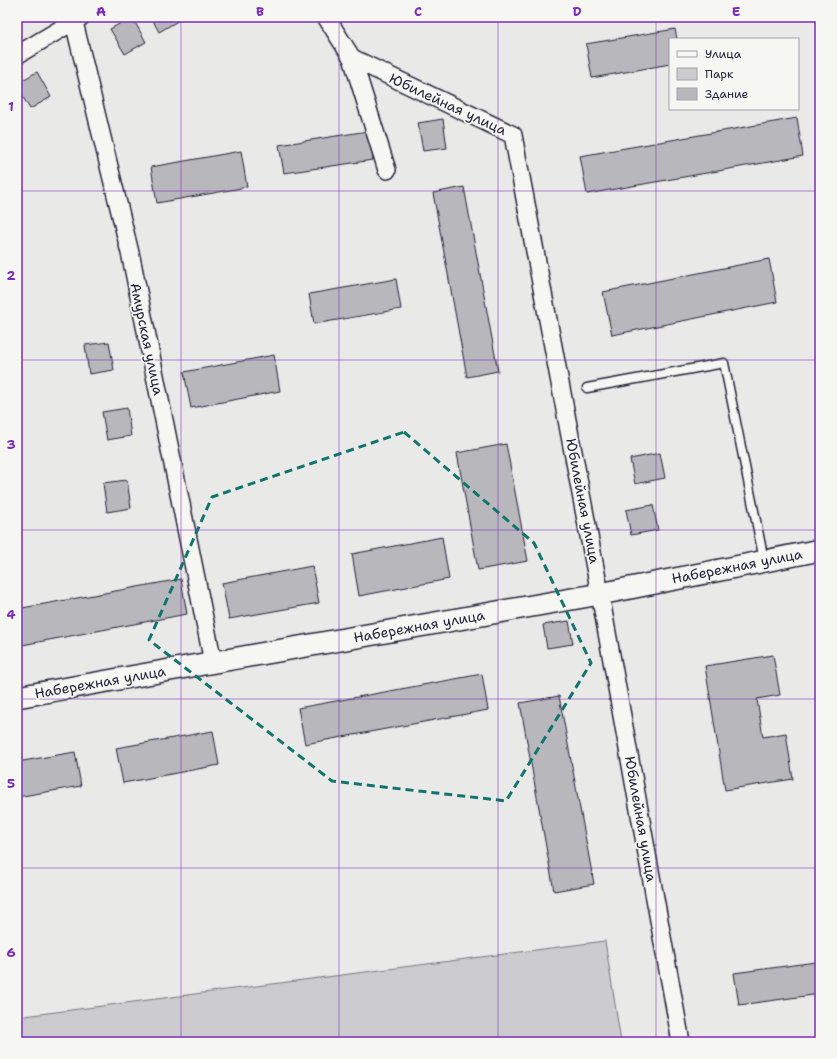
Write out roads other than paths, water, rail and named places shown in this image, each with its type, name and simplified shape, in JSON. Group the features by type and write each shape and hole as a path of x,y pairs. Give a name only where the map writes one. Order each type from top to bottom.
{"street":[{"path":"326,17 352,58 387,170"},
{"path":"17,55 76,19"},
{"name":"Амурская улица","path":"76,19 131,257 214,662"},
{"name":"Юбилейная улица","path":"352,58 513,135 600,594 681,1042"},
{"name":"Набережная улица","path":"17,697 600,594 820,550"}],"lane":[{"path":"587,388 724,363 764,561"}]}
